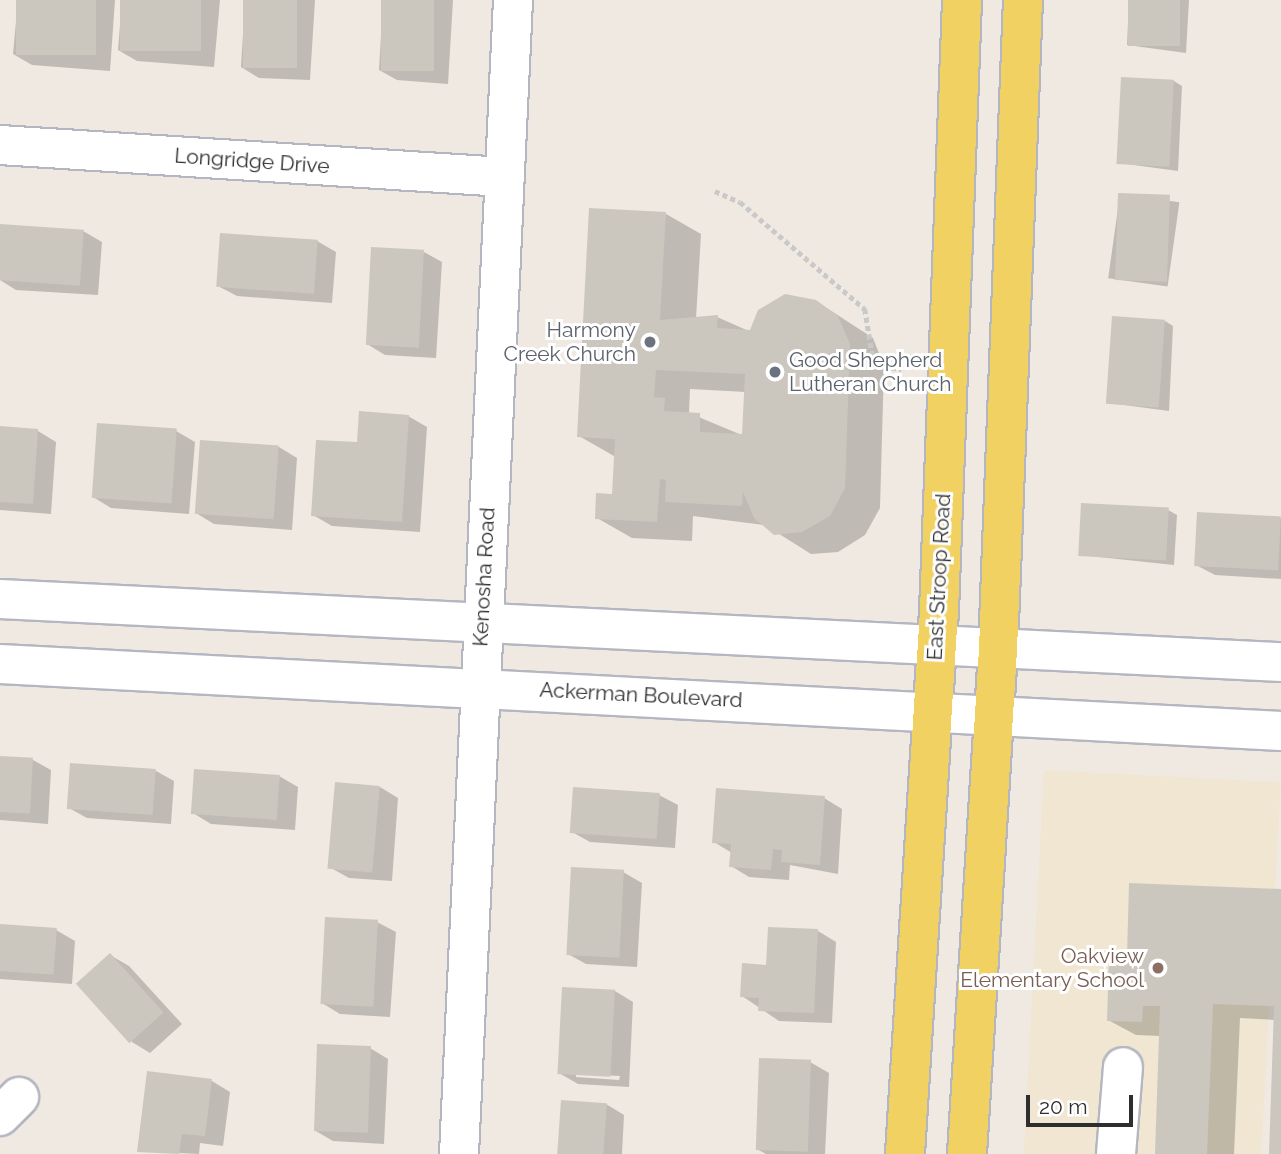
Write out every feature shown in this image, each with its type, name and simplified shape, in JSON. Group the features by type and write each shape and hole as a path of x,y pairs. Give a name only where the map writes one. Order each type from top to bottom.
{"main road":[{"name":"East Stroop Road","path":"905,1154 933,712 962,0"},
{"path":"967,1154 998,650 1023,0"}],"street":[{"name":"Kenosha Road","path":"458,1154 481,622 513,0"},
{"name":"Longridge Drive","path":"0,145 504,177"},
{"path":"0,599 481,622 936,648 1281,662"},
{"name":"Ackerman Boulevard","path":"0,664 479,686 1281,731"},
{"path":"1116,1154 1123,1067"}],"path":[{"path":"715,191 740,202 865,309 874,365"},
{"path":"849,362 902,369"}],"shaded area":[{"name":"Oakview Elementary School","path":"1044,770 1281,782 1261,1154 1024,1153"}],"building":[{"path":"16,0 96,0 96,55 16,55"},
{"path":"120,0 201,0 201,51 120,51"},
{"path":"243,0 297,0 297,68 243,68"},
{"path":"381,0 434,0 434,71 381,71"},
{"path":"1128,0 1180,0 1180,46 1128,46"},
{"path":"1121,77 1174,80 1169,167 1116,164"},
{"path":"1118,193 1170,195 1167,282 1115,280"},
{"name":"Good Shepherd Lutheran Church","path":"589,208 666,212 660,320 718,315 717,328 750,330 758,310 785,294 816,300 838,316 850,344 845,488 830,516 802,532 774,535 754,518 743,492 742,506 665,502 666,480 660,479 657,522 595,519 596,493 612,494 615,439 577,437","holes":["656,370 745,374 742,434 700,432 700,413 664,411 665,398 654,397"]},
{"path":"0,224 84,230 80,286 0,280"},
{"path":"220,233 318,240 314,294 216,287"},
{"path":"371,247 424,250 419,348 366,345"},
{"path":"1112,316 1165,320 1159,407 1106,404"},
{"path":"359,411 409,415 402,522 311,516 316,440 357,442"},
{"path":"97,423 177,429 172,503 92,498"},
{"path":"0,426 38,429 33,504 0,502"},
{"path":"200,440 279,446 274,519 195,514"},
{"path":"1081,503 1169,508 1166,561 1078,556"},
{"path":"1197,512 1281,516 1278,570 1194,566"},
{"path":"0,756 33,758 30,814 0,812"},
{"path":"70,763 156,769 153,815 67,809"},
{"path":"194,769 280,775 277,820 191,814"},
{"path":"335,782 380,786 372,873 327,869"},
{"path":"573,787 660,793 657,839 570,833"},
{"path":"716,788 825,796 820,865 781,862 782,850 773,849 771,870 729,867 731,844 712,843"},
{"path":"571,867 624,870 619,958 566,955"},
{"path":"1129,883 1281,889 1281,1154 1269,1154 1274,1006 1213,1004 1207,1154 1155,1154 1160,1006 1143,1006 1142,1022 1107,1021 1109,956 1127,956"},
{"path":"325,917 378,920 373,1007 320,1004"},
{"path":"0,924 57,928 54,975 0,971"},
{"path":"768,927 818,929 814,1013 758,1011 759,998 740,997 742,963 766,965"},
{"path":"110,953 164,1012 129,1043 76,984"},
{"path":"562,987 615,990 610,1077 557,1074"},
{"path":"317,1044 371,1046 368,1133 314,1131"},
{"path":"759,1058 811,1060 808,1152 756,1150"},
{"path":"147,1071 212,1079 205,1136 182,1134 179,1154 137,1152"},
{"path":"561,1100 607,1103 603,1154 557,1154"}],"place":[{"name":"Harmony Creek Church","path":"650,342"},
{"name":"Good Shepherd Lutheran Church","path":"775,372"},
{"name":"Oakview Elementary School","path":"1158,968"}]}
